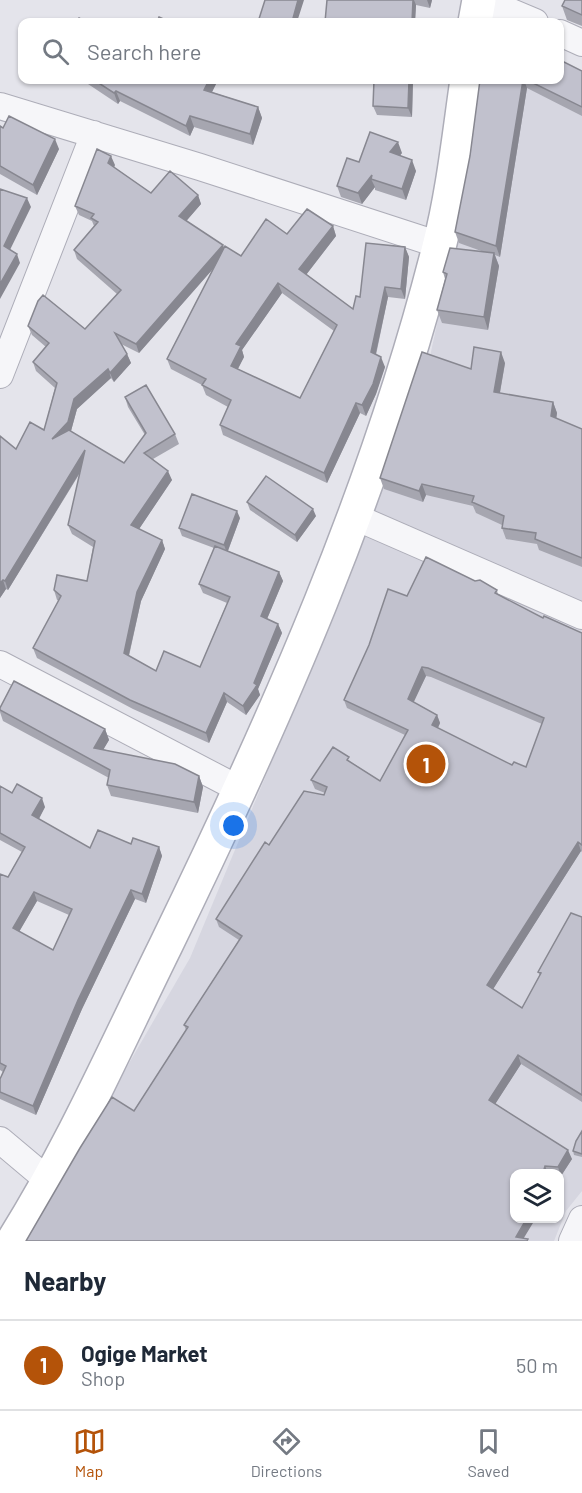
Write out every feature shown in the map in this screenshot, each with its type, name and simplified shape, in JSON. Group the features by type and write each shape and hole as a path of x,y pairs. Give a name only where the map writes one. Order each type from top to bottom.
{"street":[{"path":"477,18 481,0 525,18"},
{"path":"564,35 582,43"},
{"path":"13,1241 50,1182 239,789 316,614 391,414 440,245 466,84"},
{"path":"0,106 440,245"},
{"path":"0,375 94,134"},
{"path":"353,516 582,616"},
{"path":"0,664 239,789"},
{"path":"0,1140 50,1182"},
{"path":"572,1241 582,1219"}],"shaded area":[{"path":"582,76 582,1191 564,1216 564,1169 510,1169 510,1223 561,1223 554,1241 26,1241 190,958 351,571 429,361 489,84 564,84 564,79"}],"building":[{"path":"265,0 298,0 293,18 259,18"},
{"path":"327,0 413,0 412,18 325,18"},
{"path":"565,0 582,0 582,15 562,6"},
{"path":"564,62 582,71 582,107 535,84 564,84"},
{"path":"100,84 207,84 204,90 258,107 250,134 190,116 186,126 116,91 114,93"},
{"path":"374,84 409,84 408,108 373,106"},
{"path":"479,84 522,84 496,246 455,232 470,156"},
{"path":"9,116 55,139 33,185 0,166 0,126 3,128"},
{"path":"370,132 398,142 390,152 412,160 402,189 371,179 372,175 358,193 337,186 347,158 359,162"},
{"path":"97,149 111,156 108,163 151,193 170,171 198,195 179,216 223,245 136,344 115,333 127,354 110,373 108,369 74,399 68,422 52,439 69,430 124,463 146,433 125,397 146,385 175,434 144,453 168,471 131,525 162,540 137,592 124,653 156,671 164,651 200,667 230,597 199,584 215,546 279,572 261,616 278,624 254,683 257,685 243,706 224,693 206,733 130,700 33,648 61,596 54,590 57,575 87,581 95,541 68,525 85,450 5,581 0,583 0,436 16,449 30,422 44,430 57,383 33,362 49,343 28,326 38,301 43,295 85,329 121,290 74,250 98,222 91,218 94,214 75,206"},
{"path":"0,189 27,198 4,246 17,254 0,284"},
{"path":"307,209 333,226 299,269 353,309 356,296 360,297 366,243 405,247 401,289 385,287 371,352 381,357 373,384 362,405 356,403 324,473 220,425 231,400 202,385 206,379 167,359 225,246 241,256 266,219 287,234","holes":["278,283 337,325 300,398 231,366 241,346 236,344"]},
{"path":"450,248 494,253 484,317 437,310 447,274 443,272"},
{"path":"474,347 501,352 494,392 553,402 551,416 582,429 582,558 535,539 536,533 502,528 504,516 472,502 474,496 422,484 419,491 380,478 422,352 471,369"},
{"path":"266,476 313,509 295,535 247,502"},
{"path":"192,494 237,511 224,545 179,528"},
{"path":"426,557 475,581 480,580 497,590 495,593 543,618 544,616 582,633 582,845 578,842 487,985 522,1008 541,973 538,972 571,913 582,917 582,1095 518,1055 489,1100 568,1150 558,1167 510,1169 510,1223 524,1223 516,1237 528,1239 527,1241 26,1241 112,1097 134,1111 188,1027 184,1025 242,936 216,919 265,842 269,845 304,791 324,795 327,787 311,780 333,747 349,757 347,760 380,781 408,730 344,700 369,645 388,589 407,596","holes":["422,667 544,718 526,767 514,762 512,765 432,725 437,715 408,699"]},
{"path":"14,681 105,729 94,748 175,764 199,776 194,802 107,785 110,770 0,710"},
{"path":"17,784 42,798 32,815 90,848 98,830 131,844 133,838 159,847 142,894 131,890 78,1000 33,1106 0,1092 0,1079 6,1066 0,1063 0,874 8,877 25,847 0,833 0,786 12,793","holes":["34,892 72,909 53,950 13,928"]},
{"path":"582,1131 582,1154 573,1151"}],"place":[{"name":"Ogige Market","path":"426,764"}]}
